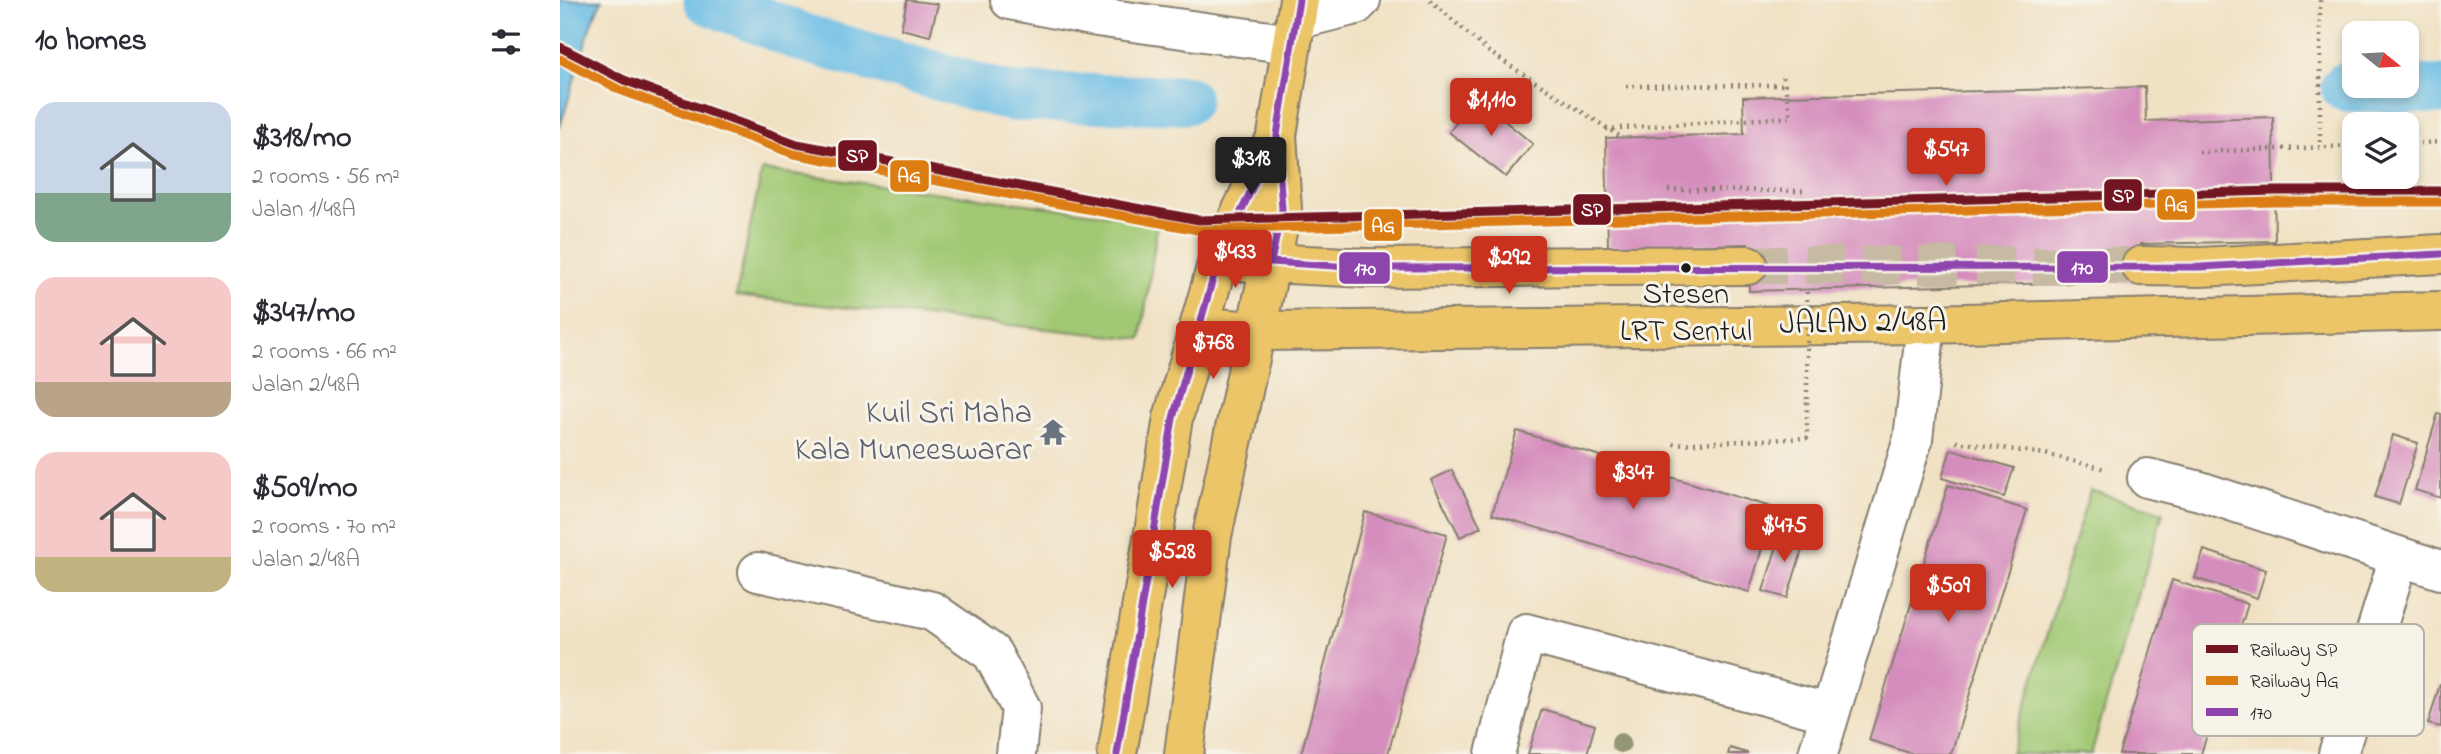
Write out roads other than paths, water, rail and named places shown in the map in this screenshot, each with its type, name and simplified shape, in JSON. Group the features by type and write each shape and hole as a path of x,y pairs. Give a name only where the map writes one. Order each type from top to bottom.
{"main road":[{"path":"1184,754 1212,536 1282,209 1277,135 1295,21"},
{"path":"1117,754 1136,624 1173,418 1218,261 1277,135"},
{"path":"2141,266 2201,267 2441,254"},
{"path":"1218,261 1367,268 1748,265"},
{"name":"JALAN 2/48A","path":"1201,327 1256,331 1926,324 2441,311"}],"lane":[{"path":"1010,0 1097,17 1295,21 1356,5 1361,0"},
{"path":"1818,754 1913,439 1926,324"},
{"path":"2147,478 2200,491 2441,570"},
{"path":"2378,624 2399,557"},
{"path":"758,572 932,611 992,653 1021,708 1016,754"},
{"path":"1495,754 1526,633 1829,713"},
{"path":"2338,754 2344,736"}],"water":[{"path":"560,0 602,0 592,21 560,127"}],"waterway":[{"path":"708,0 803,38 1011,97 1186,100"},
{"path":"2419,89 2441,90"}],"tunnel":[{"path":"1748,265 2141,266"}],"rail line":[{"name":"SP","path":"560,47 624,80 797,144 1199,220 2275,191 2441,191"},
{"name":"AG","path":"560,59 620,90 794,154 1198,230 2275,202 2441,202"}],"place":[{"name":"Stesen LRT Sentul","path":"1686,268"},
{"name":"Kuil Sri Maha Kala Muneeswarar","path":"1053,432"}]}
